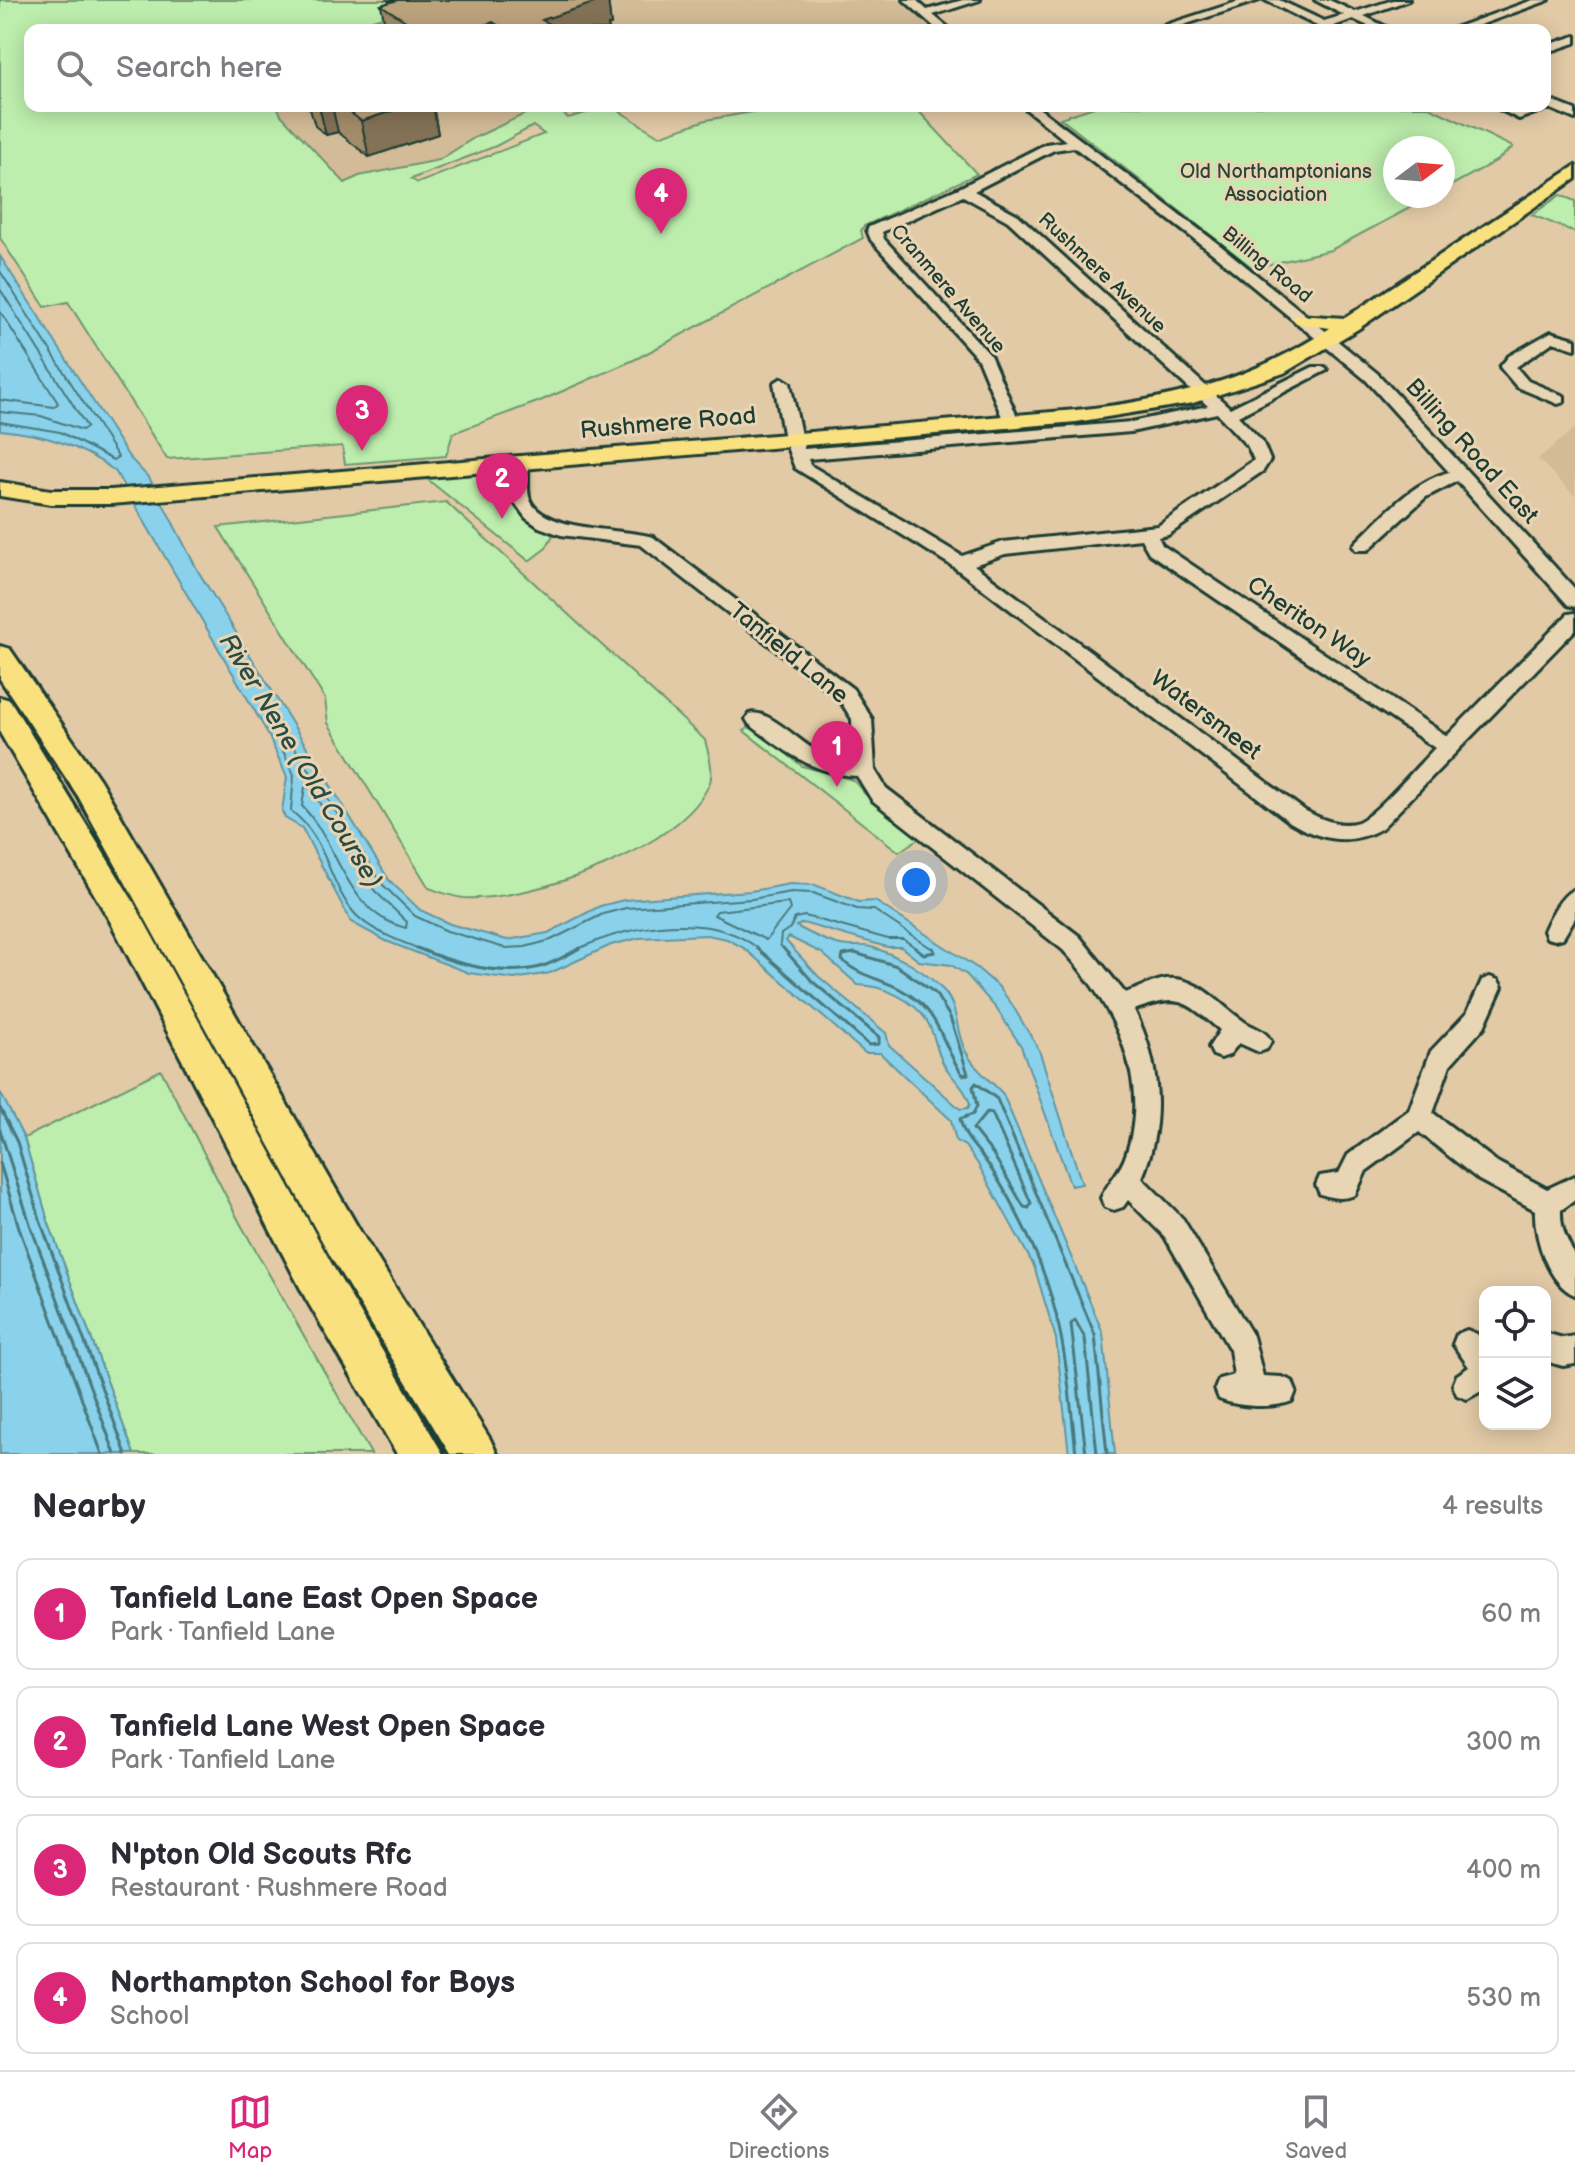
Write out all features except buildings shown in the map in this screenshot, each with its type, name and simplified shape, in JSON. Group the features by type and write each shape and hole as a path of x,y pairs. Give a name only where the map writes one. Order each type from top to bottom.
{"highway":[{"path":"0,656 89,788 346,1245 475,1454"},
{"path":"0,708 57,800 170,1002 309,1264 421,1454"}],"main road":[{"name":"Rushmere Road","path":"0,489 51,497 121,496 520,462 795,447 1011,421 1218,406 1351,325 1575,171"},
{"path":"1303,319 1351,325"}],"street":[{"path":"909,0 939,24"},
{"path":"927,13 975,0"},
{"path":"1176,24 1255,0"},
{"path":"1270,0 1321,24"},
{"path":"1320,0 1373,24"},
{"path":"1338,24 1404,0"},
{"path":"1473,24 1544,0"},
{"path":"1551,48 1575,39"},
{"path":"1551,102 1565,98"},
{"path":"1551,106 1575,115"},
{"name":"Billing Road","path":"1036,112 1328,340"},
{"path":"964,191 1051,147 1076,143"},
{"name":"Rushmere Avenue","path":"964,191 1013,218 1218,406 1256,445 1262,460 1257,467 1169,526 1147,534"},
{"name":"Cranmere Avenue","path":"964,191 878,227 873,234 985,358 1011,421"},
{"path":"1558,399 1524,385 1515,379 1508,367 1514,359 1551,337 1575,344"},
{"name":"Billing Road East","path":"1328,340 1372,377 1575,601"},
{"name":"Rushmere Road","path":"795,447 1131,427 1218,406 1319,370"},
{"path":"782,383 795,447"},
{"name":"Watersmeet","path":"795,447 803,468 960,563 1312,825 1330,831 1364,830 1575,619"},
{"name":"Tanfield Lane","path":"520,462 521,499 543,522 563,530 632,534 647,541 846,694 859,711 862,768"},
{"path":"1362,546 1427,486 1462,474"},
{"path":"960,563 1003,548 1147,534"},
{"name":"Cheriton Way","path":"1147,534 1155,549 1448,747"},
{"path":"756,719 782,730 823,765 838,769 862,768 867,781 879,794 1071,943 1095,968 1119,1005 1144,1078 1145,1121 1122,1190 1174,1228 1243,1346 1240,1389 1282,1391"},
{"path":"1329,1185 1346,1186 1357,1163 1419,1117 1440,1059 1476,1020 1490,987"},
{"path":"1119,1005 1166,989 1180,990 1207,1005 1228,1038 1259,1041"},
{"path":"1419,1117 1488,1171 1549,1204"},
{"path":"1575,1188 1562,1193 1549,1204 1547,1216 1554,1253 1575,1282"},
{"path":"1551,1349 1563,1352 1575,1350"}],"shaded area":[{"path":"0,0 900,0 927,24 24,24 24,107"},
{"path":"25,112 529,112 474,138 439,160 359,176 329,192 61,273"},
{"path":"1575,428 1575,496 1538,459"}],"green space":[{"path":"0,0 426,0 414,8 359,24 24,24 24,112 280,112 345,183 359,176 439,160 474,138 529,112 561,112 568,118 590,112 621,112 659,136 706,120 752,112 920,112 977,174 864,226 861,231 863,238 636,359 540,401 453,433 446,456 345,464 342,446 167,459 68,302 45,307 0,238","holes":["533,126 544,134 418,183 411,179 496,146"]},
{"name":"Old Northamptonians Association","path":"1078,112 1440,112 1513,147 1496,161 1455,183 1455,136 1383,136 1383,208 1410,208 1331,250 1253,268 1060,118"},
{"path":"1560,195 1575,201 1575,232 1532,215"},
{"path":"510,471 511,494 518,511 553,535 546,548 529,561 422,475"},
{"path":"446,502 705,740 711,766 710,782 695,806 670,829 639,849 564,880 492,897 464,898 429,888 328,723 325,699 218,527"},
{"path":"752,726 802,766 853,780 865,794 919,838 899,852 744,731"},
{"path":"161,1070 240,1223 371,1454 134,1454 48,1221 24,1138"}],"water":[{"name":"River Nene (Old Course)","path":"0,256 129,457 150,479 198,571 389,880 420,910 450,924 507,940 548,933 600,906 624,900 751,891 790,884 815,885 859,902 875,901 977,968 998,986 1039,1050 1082,1184 1071,1186 1021,1046 996,1008 967,975 951,965 919,961 901,947 887,947 803,923 796,926 835,944 867,946 891,954 929,977 949,998 968,1055 1003,1094 1103,1333 1115,1454 1069,1454 1056,1339 1034,1266 978,1164 965,1146 956,1141 951,1120 880,1053 865,1053 744,948 727,939 707,935 639,938 611,945 550,973 514,979 469,973 386,941 351,922 302,828 285,818 282,811 287,777 267,732 115,471 88,454 60,442 0,430","holes":["789,937 822,953 858,985 897,995 921,1013 930,1027 943,1063 968,1098 968,1108 960,1109 889,1045 886,1033 818,976 786,941"]},
{"path":"0,1092 24,1138 48,1221 134,1454 0,1454"}],"place":[{"name":"Northampton School for Boys","path":"661,234"},
{"name":"N'pton Old Scouts Rfc","path":"362,451"},
{"name":"Tanfield Lane West Open Space","path":"502,519"},
{"name":"Tanfield Lane East Open Space","path":"837,787"}]}
